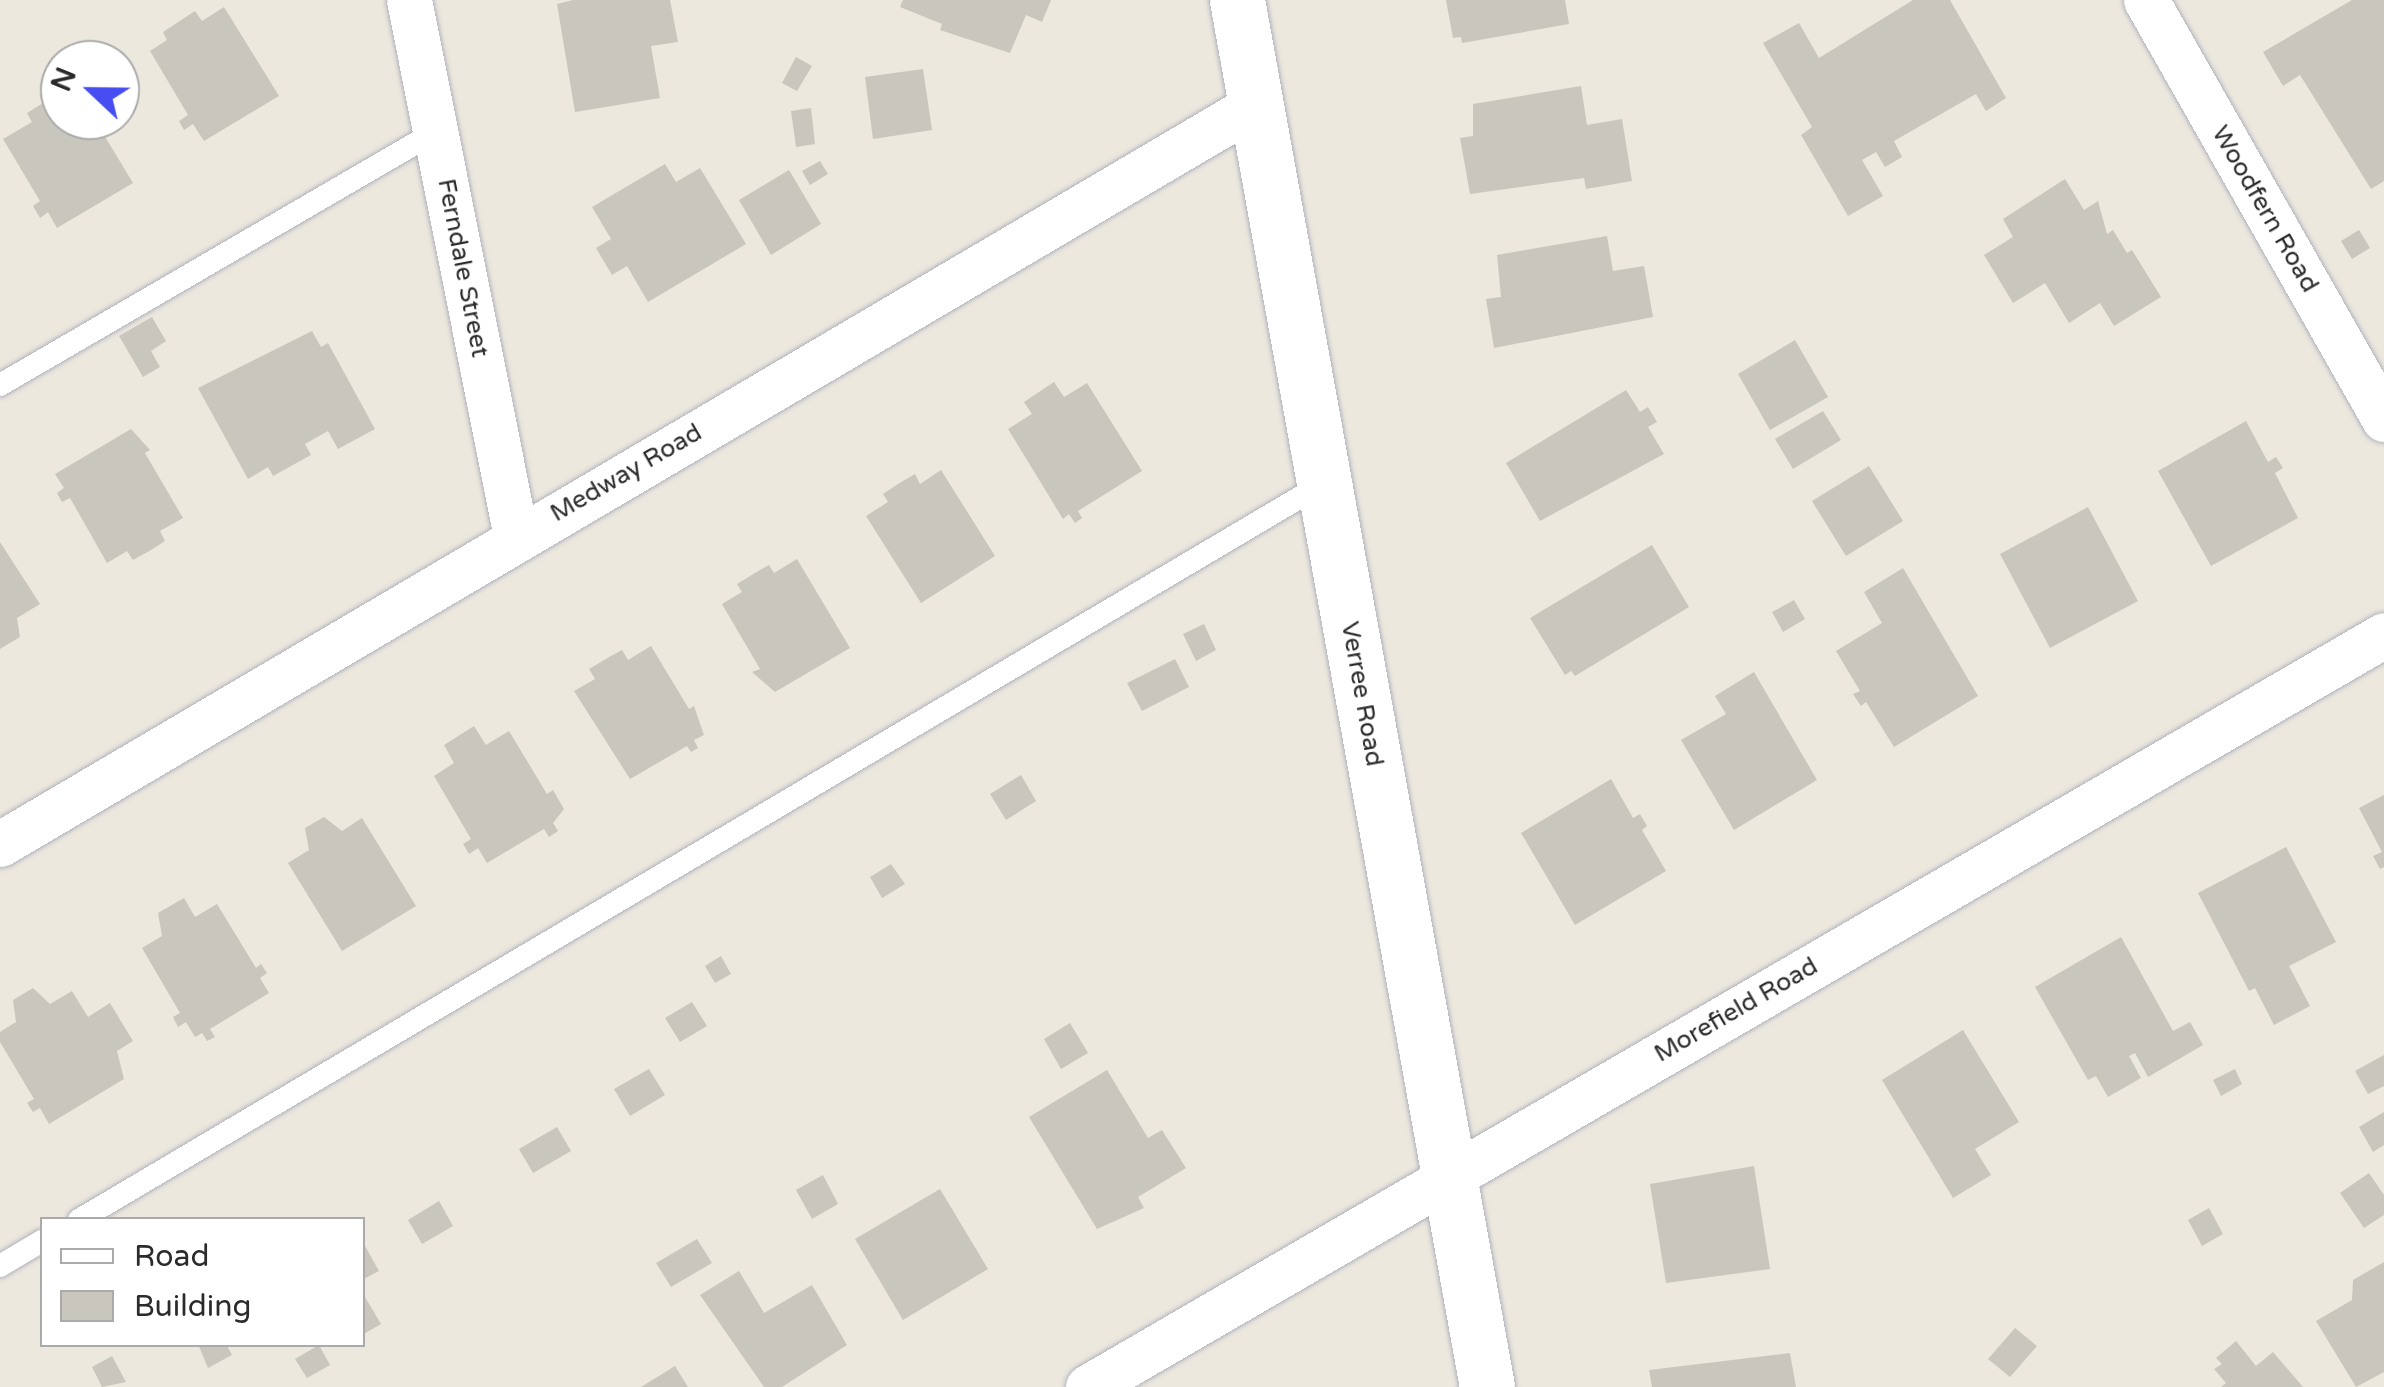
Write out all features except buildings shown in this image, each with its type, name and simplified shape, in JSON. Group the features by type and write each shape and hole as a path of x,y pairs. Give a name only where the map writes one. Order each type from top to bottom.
{"main road":[{"name":"Verree Road","path":"1237,0 1487,1387"}],"street":[{"name":"Ferndale Street","path":"408,0 516,537"},
{"name":"Woodfern Road","path":"2146,0 2384,418"},
{"name":"Medway Road","path":"0,844 1255,105"},
{"name":"Morefield Road","path":"1088,1387 2384,636"}],"lane":[{"path":"0,386 435,132"},
{"path":"84,1217 1324,483"},
{"path":"0,1266 40,1242"}]}
